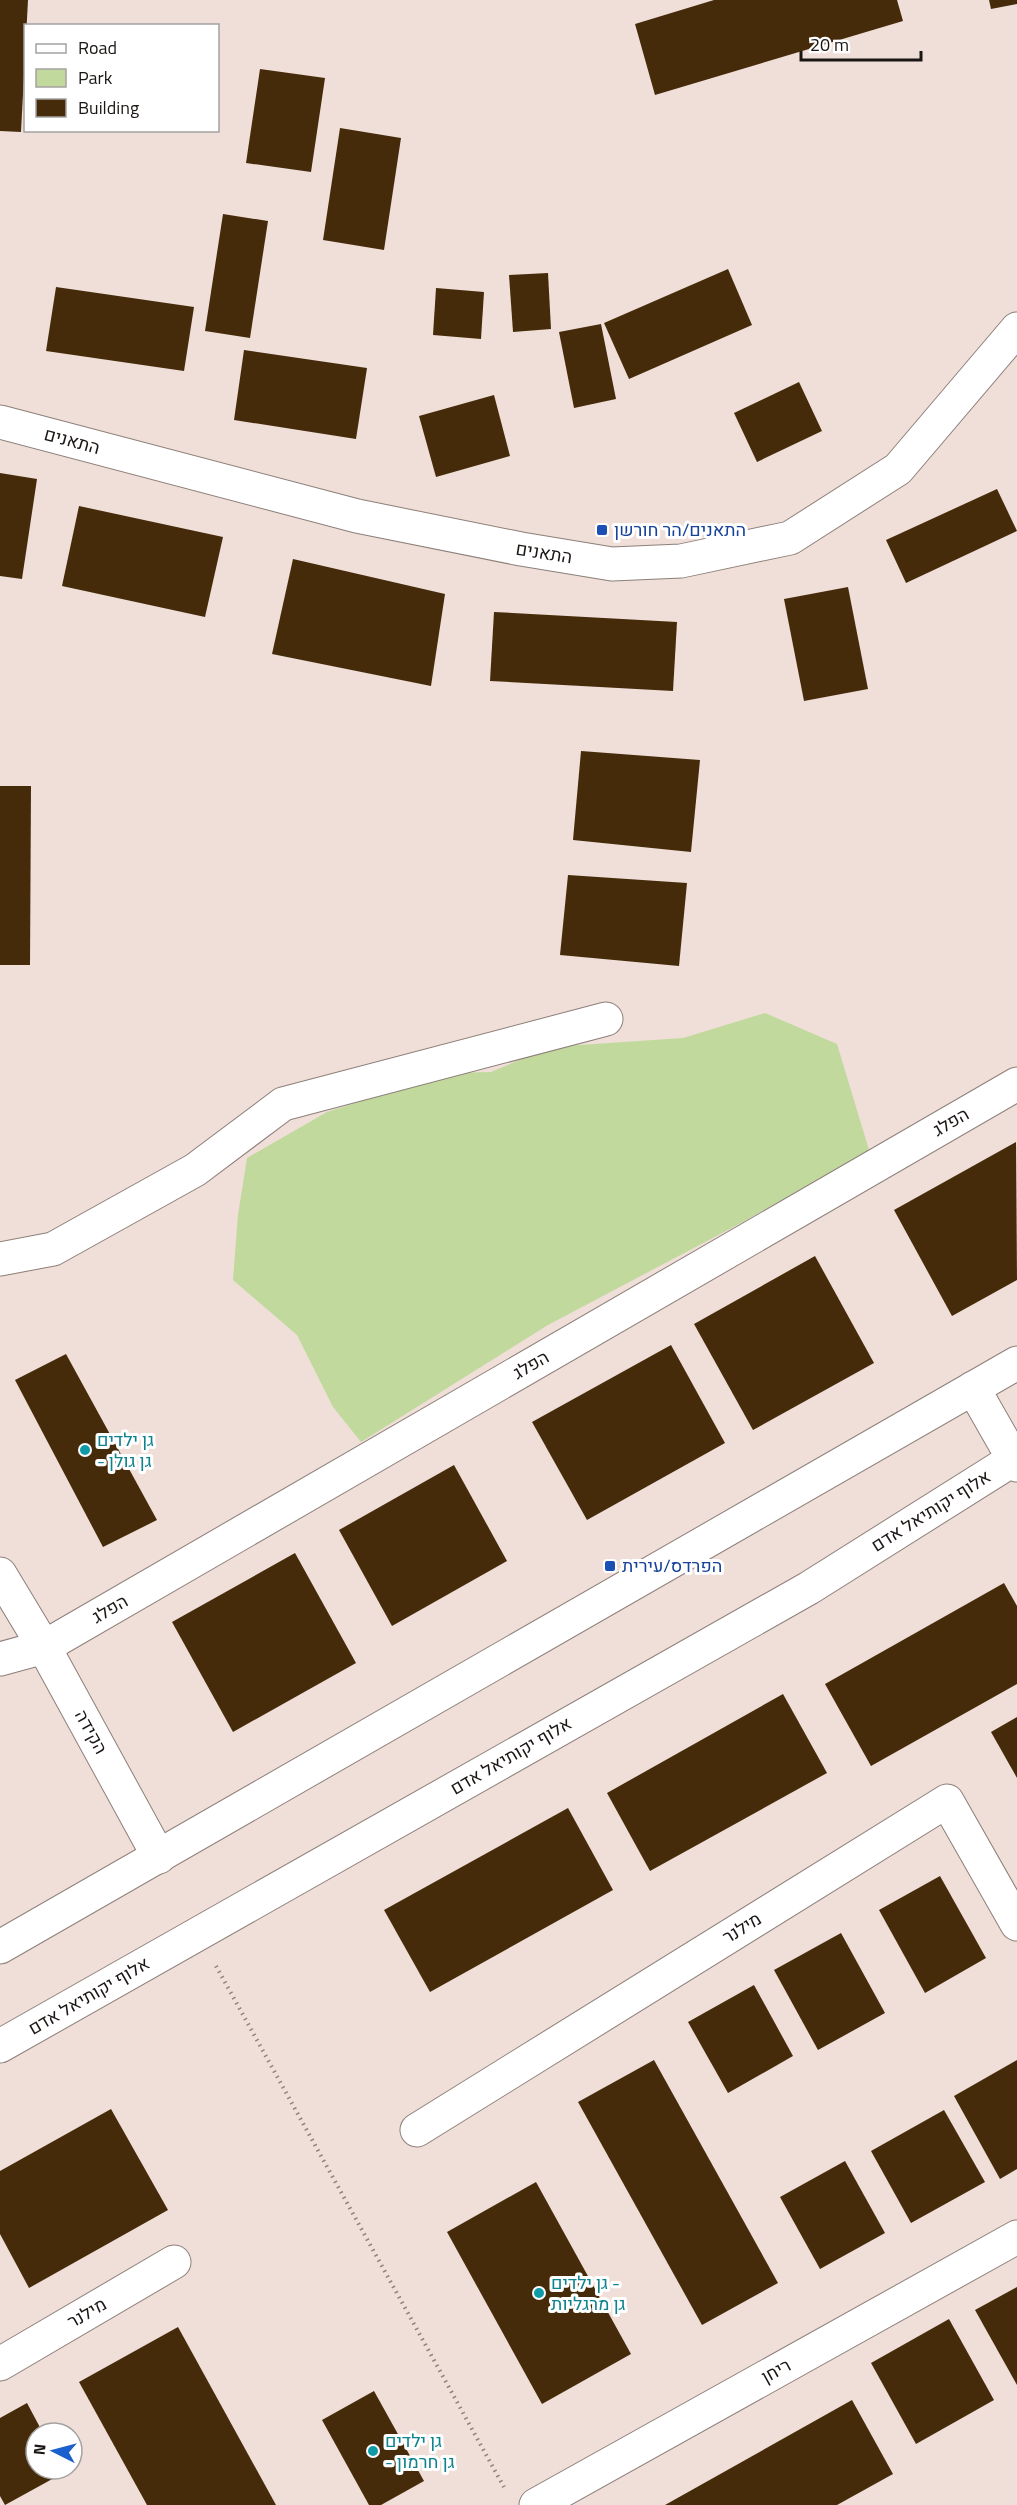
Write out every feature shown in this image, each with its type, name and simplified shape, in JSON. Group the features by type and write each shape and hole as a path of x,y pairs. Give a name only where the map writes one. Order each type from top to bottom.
{"street":[{"name":"התאנים","path":"0,422 380,521 521,549 612,564 681,561 790,538 898,469 1017,329"},
{"path":"0,1259 53,1249 74,1238 195,1170 283,1104 606,1019"},
{"name":"הפלג","path":"44,1647 1017,1084"},
{"path":"0,1947 1017,1363"},
{"path":"973,1388 1016,1460"},
{"name":"אלוף יקותיאל אדם","path":"0,2046 809,1588 1016,1460"},
{"name":"הקידה","path":"0,1574 44,1647 159,1857"},
{"path":"0,1659 44,1647"},
{"name":"מילנר","path":"417,2130 947,1801 1017,1924"},
{"name":"ריחן","path":"522,2500 1017,2237"},
{"name":"מילנר","path":"0,2364 174,2262"}],"path":[{"path":"198,1934 522,2500"}],"green space":[{"path":"765,1013 837,1044 869,1150 743,1222 548,1325 361,1442 333,1407 297,1335 233,1280 238,1215 247,1158 327,1112 449,1073 491,1072 550,1047 683,1038"}],"building":[{"path":"0,0 28,0 27,24 24,24 21,132 0,131"},
{"path":"714,0 897,0 903,21 655,95 635,24"},
{"path":"989,0 1017,0 1017,4 991,9"},
{"path":"260,69 325,78 311,172 246,163"},
{"path":"340,128 401,138 384,250 323,240"},
{"path":"223,214 268,221 250,338 205,331"},
{"path":"728,269 752,325 629,379 604,323"},
{"path":"548,273 551,329 513,332 509,275"},
{"path":"56,287 194,307 184,371 46,351"},
{"path":"436,288 484,292 481,339 433,335"},
{"path":"601,324 616,399 574,408 559,332"},
{"path":"244,350 367,368 356,439 234,420"},
{"path":"799,382 822,431 757,462 734,413"},
{"path":"494,395 510,456 436,477 419,416"},
{"path":"0,473 37,479 22,579 0,576"},
{"path":"997,489 1017,531 906,583 886,540"},
{"path":"79,506 223,537 205,617 62,586"},
{"path":"293,559 445,594 431,686 272,654"},
{"path":"848,587 868,689 804,701 784,599"},
{"path":"494,612 677,622 673,691 490,681"},
{"path":"581,751 700,760 691,852 573,840"},
{"path":"0,786 31,786 30,965 0,965"},
{"path":"568,875 687,883 679,966 560,955"},
{"path":"1016,1142 1017,1280 952,1316 894,1210"},
{"path":"815,1256 874,1363 753,1430 694,1324"},
{"path":"671,1345 725,1443 587,1520 532,1422"},
{"name":"גן ילדים - גן גולן","path":"66,1354 157,1520 103,1547 15,1380"},
{"path":"454,1465 507,1561 392,1626 339,1530"},
{"path":"295,1553 356,1663 233,1732 172,1622"},
{"path":"1004,1583 1017,1606 1017,1684 871,1766 825,1684"},
{"path":"783,1694 827,1773 650,1871 607,1793"},
{"path":"1017,1717 1017,1778 991,1732"},
{"path":"568,1808 613,1890 430,1992 384,1910"},
{"path":"940,1876 986,1958 925,1993 879,1910"},
{"path":"841,1933 885,2013 818,2050 774,1970"},
{"path":"754,1985 793,2056 728,2093 688,2022"},
{"path":"654,2060 778,2283 702,2325 578,2102"},
{"path":"1017,2060 1017,2169 1000,2179 954,2096"},
{"path":"111,2109 168,2210 29,2288 0,2234 0,2171"},
{"path":"944,2110 985,2182 911,2223 871,2151"},
{"path":"845,2161 885,2233 820,2269 780,2197"},
{"name":"גן ילדים - גן מרגליות","path":"536,2182 631,2354 542,2404 447,2232"},
{"path":"1017,2287 1017,2385 975,2310"},
{"path":"949,2319 994,2400 916,2444 871,2363"},
{"path":"178,2327 276,2505 147,2505 79,2382"},
{"name":"גן ילדים - גן חרמון","path":"374,2391 424,2481 381,2505 369,2505 322,2420"},
{"path":"852,2400 893,2474 837,2505 665,2505"},
{"path":"27,2403 37,2421 24,2421 24,2481 49,2481 5,2505 0,2496 0,2418"}],"place":[{"name":"התאנים/הר חורשן","path":"602,530"},
{"name":"גן ילדים - גן גולן","path":"85,1450"},
{"name":"הפרדס/עירית","path":"610,1566"},
{"name":"גן ילדים - גן מרגליות","path":"539,2293"},
{"name":"גן ילדים - גן חרמון","path":"373,2451"}]}
